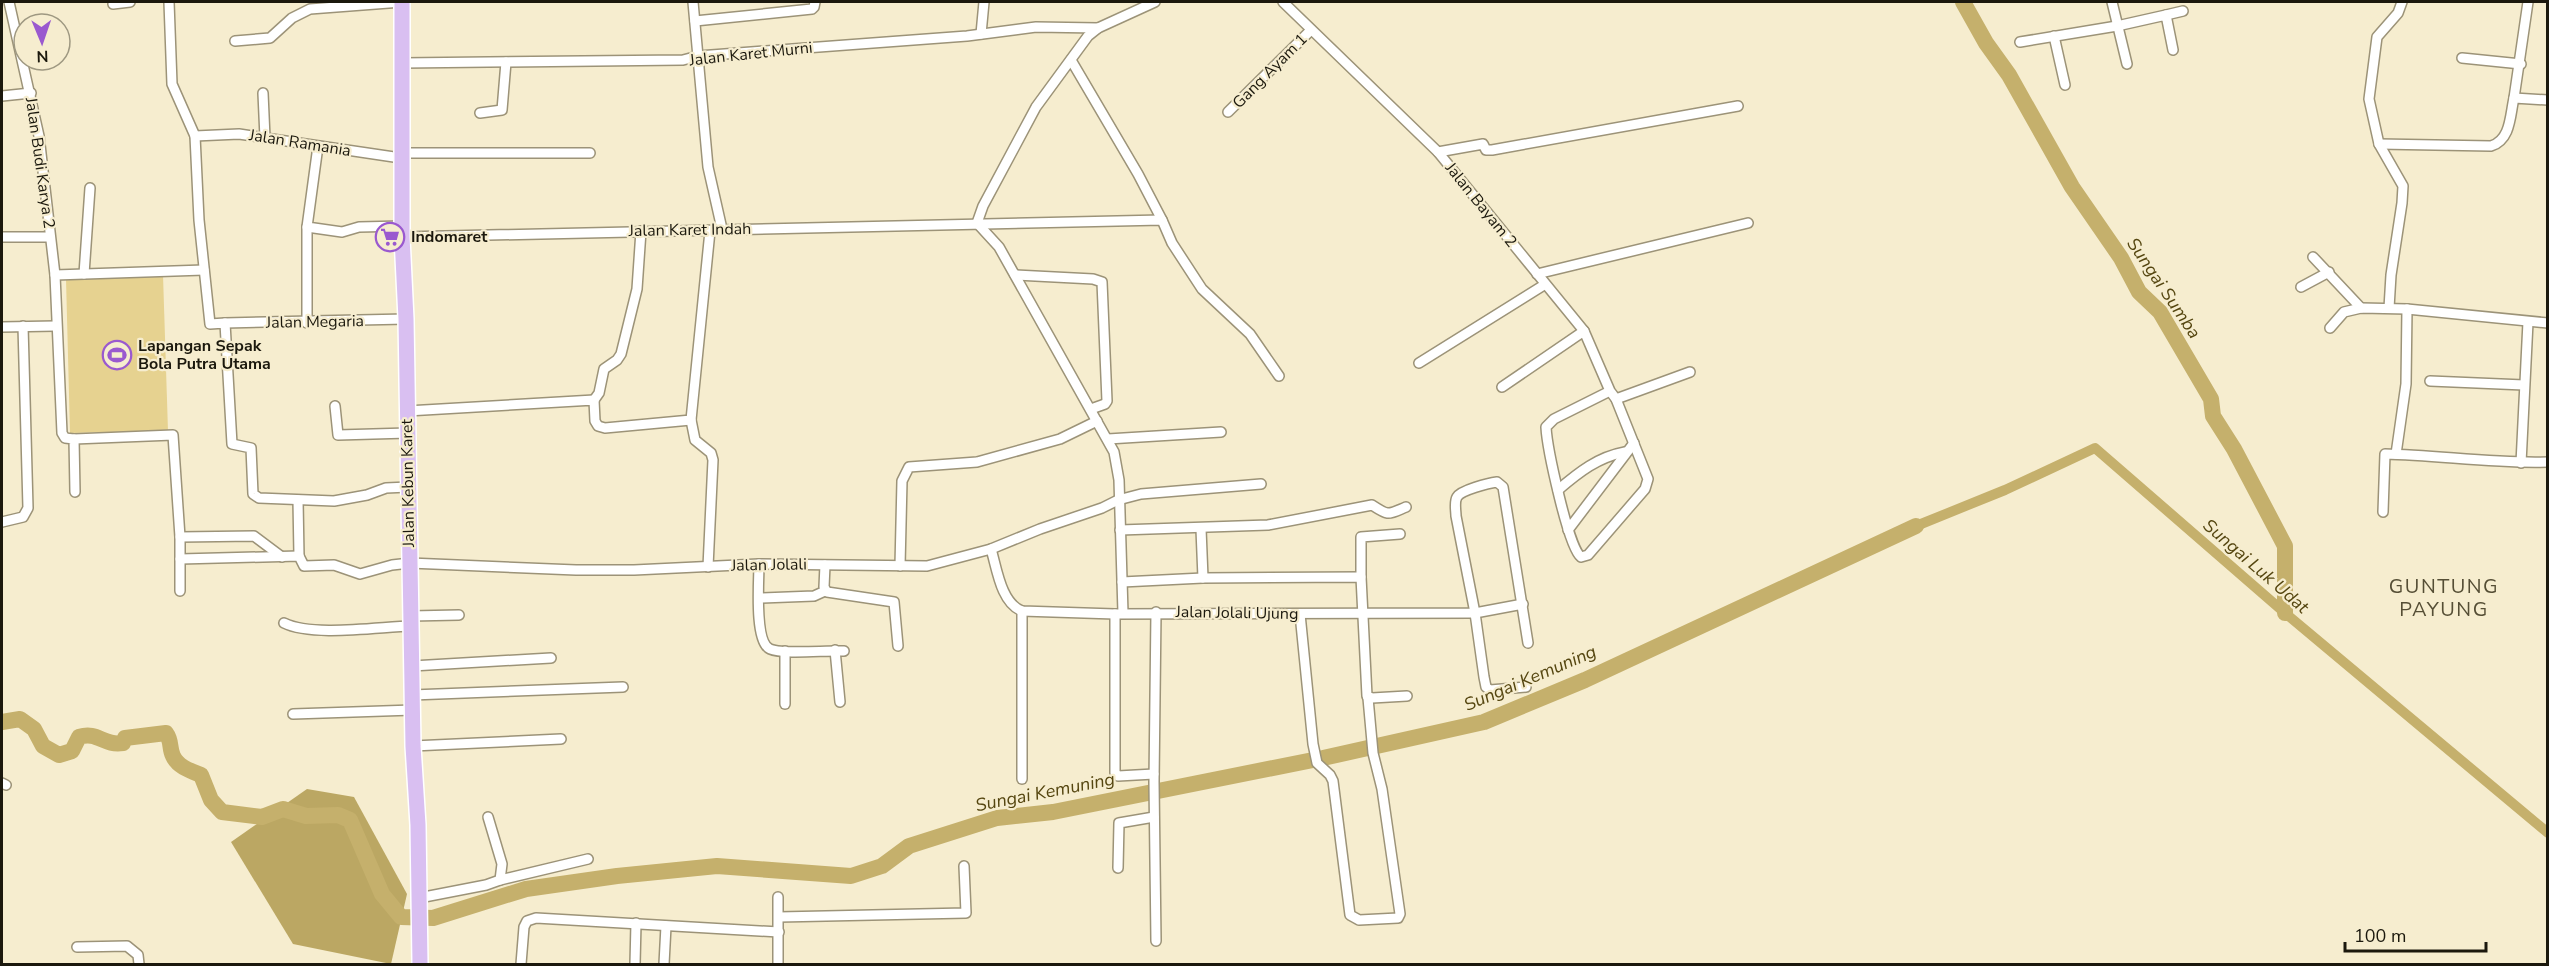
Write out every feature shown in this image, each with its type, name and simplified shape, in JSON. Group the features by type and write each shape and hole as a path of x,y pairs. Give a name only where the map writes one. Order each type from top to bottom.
{"main road":[{"name":"Jalan Kebun Karet","path":"402,2 404,153 402,231 406,319 413,746 420,903 420,964"}],"street":[{"name":"Jalan Budi Karya 2","path":"9,2 39,136 55,274 62,433 65,438 74,439"},
{"path":"113,4 130,2"},
{"path":"169,2 172,84 195,136 210,324 225,323 232,445 251,448 253,494 256,498 342,500 367,495 382,489 408,487"},
{"path":"235,41 270,38 292,18 310,9 402,2"},
{"path":"693,2 708,167 722,229"},
{"path":"695,21 812,9 814,2"},
{"path":"981,34 984,2"},
{"path":"1154,778 1118,776 1115,773 1119,613 1122,582 1118,467 1108,439 999,247 977,223 983,206 1036,107 1088,36 1098,28 1155,2"},
{"name":"Jalan Bayam 2","path":"1283,2 1438,152 1544,285 1584,331 1647,474 1645,489 1586,557 1578,556 1568,530"},
{"path":"2112,2 2127,64"},
{"path":"2389,308 2403,186 2379,144 2369,99 2378,37 2398,13 2402,2"},
{"path":"2379,144 2496,144 2503,140 2521,64 2528,2"},
{"path":"2020,42 2117,26 2183,11"},
{"path":"2166,15 2173,50"},
{"name":"Jalan Karet Murni","path":"403,63 683,60 698,56 981,34 1036,27 1098,28"},
{"name":"Gang Ayam 1","path":"1228,112 1311,30"},
{"path":"2054,36 2065,85"},
{"path":"2462,58 2521,64"},
{"path":"1071,60 1138,174 1172,243 1202,289 1250,334 1279,376"},
{"path":"480,113 502,110 506,62"},
{"path":"2,96 31,93"},
{"path":"263,93 265,138"},
{"path":"2514,98 2547,100"},
{"path":"1438,152 1483,144 1486,150 1492,150 1738,106"},
{"name":"Jalan Ramania","path":"195,136 232,133 384,157 394,157 404,153 590,153"},
{"path":"307,323 307,227 318,146"},
{"path":"84,274 90,188"},
{"name":"Jalan Karet Indah","path":"307,227 342,232 359,227 402,231 710,231 1162,220"},
{"path":"1537,274 1748,223"},
{"path":"642,231 637,289 621,354 617,360 604,369 599,393 594,400 596,421 598,426 605,428 691,420"},
{"path":"708,567 713,460 711,453 695,440 691,420 710,231"},
{"path":"2,237 50,237"},
{"path":"2313,257 2361,308"},
{"path":"55,274 204,270"},
{"path":"2301,287 2329,272"},
{"path":"1015,275 1093,279 1102,282 1107,401 1106,404 1091,409"},
{"path":"1419,363 1460,335 1544,285"},
{"path":"2330,328 2346,310 2361,308 2407,309 2547,323"},
{"path":"2396,454 2406,384 2407,309"},
{"name":"Jalan Megaria","path":"225,323 307,323 406,319"},
{"path":"2521,463 2528,322"},
{"path":"2,327 56,326"},
{"path":"2,522 23,517 28,508 23,327"},
{"path":"1502,387 1584,331"},
{"path":"1568,530 1547,439 1547,424 1612,395 1690,372"},
{"path":"2430,381 2524,385"},
{"path":"407,411 594,400"},
{"path":"335,406 338,435 408,433"},
{"path":"900,566 902,481 906,468 914,465 977,462 1060,439 1097,421"},
{"path":"1108,439 1221,432"},
{"path":"75,492 74,439 173,435 180,537 180,591"},
{"path":"1568,530 1634,443"},
{"path":"1558,490 1592,463 1611,454 1625,452"},
{"path":"2383,512 2384,456 2396,454 2521,463 2547,462"},
{"path":"1526,687 1490,690 1486,687 1455,501 1463,492 1490,483 1497,482 1503,487 1528,643"},
{"name":"Jalan Jolali","path":"299,556 304,566 334,565 360,574 392,565 410,563 576,570 759,564 927,566 991,549 1118,500 1141,494 1261,484"},
{"path":"180,559 299,556 298,500"},
{"path":"1120,530 1268,525 1372,505 1382,513 1389,514 1406,507"},
{"path":"1201,529 1203,578"},
{"path":"1300,614 1312,744 1317,763 1327,771 1333,781 1350,915 1359,920 1398,918 1400,914 1386,818 1371,736 1361,577 1361,537 1400,534"},
{"path":"180,537 254,536 282,557"},
{"path":"991,549 1005,594 1010,603 1022,611 1022,778"},
{"path":"759,564 760,631 766,646 771,650 785,651 840,650 840,702"},
{"path":"825,565 825,591"},
{"path":"1122,582 1203,578 1361,577"},
{"path":"759,598 814,596 825,591 894,603 898,646"},
{"name":"Jalan Jolali Ujung","path":"1022,611 1474,613 1523,604"},
{"path":"1156,612 1154,778 1156,941"},
{"path":"284,623 292,627 312,630 459,615"},
{"path":"785,651 785,704"},
{"path":"412,666 551,658"},
{"path":"293,714 413,702 623,687"},
{"path":"1368,698 1407,696"},
{"path":"413,746 561,739"},
{"path":"488,817 502,864 500,880"},
{"path":"1118,868 1119,823 1154,817"},
{"path":"420,903 500,880 588,859"},
{"path":"779,917 966,913 964,866"},
{"path":"778,897 778,964"},
{"path":"521,964 524,927 531,920 636,923 779,932"},
{"path":"635,964 636,923"},
{"path":"664,964 666,926"},
{"path":"77,947 126,946 135,951 138,964"}],"shaded area":[{"name":"Lapangan Sepak Bola Putra Utama","path":"163,275 168,431 70,433 66,279"},
{"path":"307,789 354,797 407,894 391,964 293,944 231,842"}],"waterway":[{"name":"Sungai Sumba","path":"1963,2 1986,43 2009,75 2072,187 2121,258 2139,292 2160,312 2211,399 2213,416 2234,449 2285,546 2285,613"},
{"name":"Sungai Luk Udat","path":"1916,526 2005,490 2095,448 2285,613 2548,833"},
{"name":"Sungai Kemuning","path":"2,722 20,719 34,729 43,746 59,755 72,751 79,737 91,736 110,742 123,743 125,738 166,733 175,760 185,768 201,775 211,800 222,812 262,817 283,809 306,816 338,815 350,820 382,894 401,917 433,918 526,889 617,876 717,866 851,876 882,866 909,846 997,818 1053,812 1323,758 1484,722 1585,680 1916,526"}],"place":[{"name":"Indomaret","path":"390,237"},
{"name":"Lapangan Sepak Bola Putra Utama","path":"117,355"}],"district":[{"name":"GUNTUNG PAYUNG","path":"2444,598"}]}
